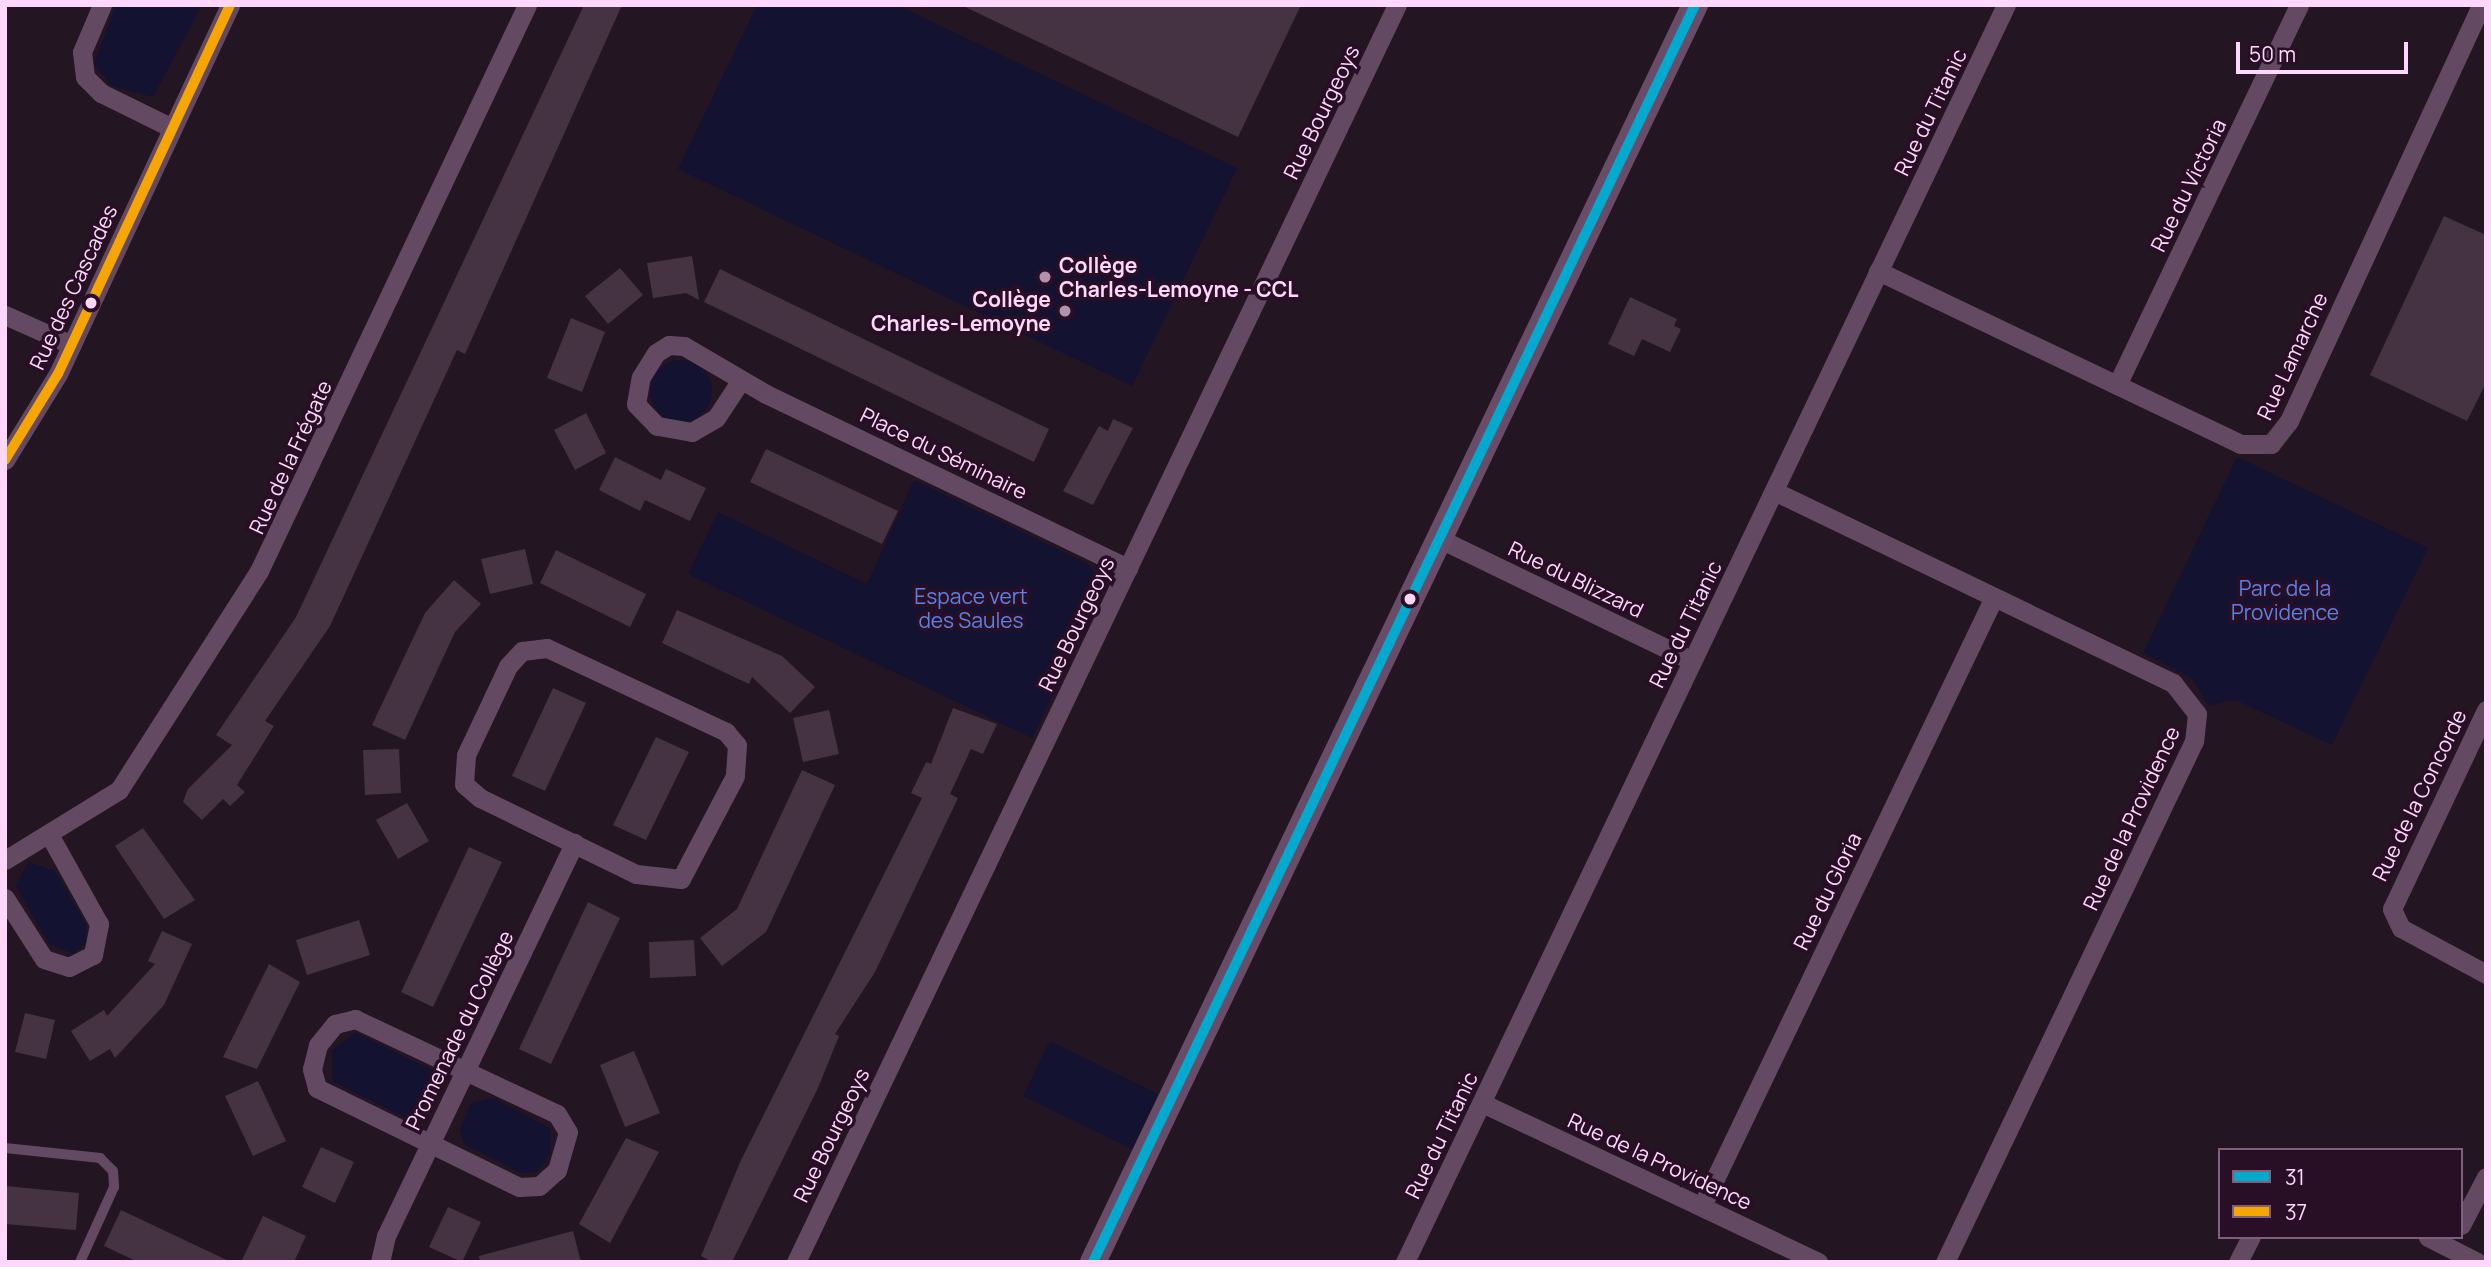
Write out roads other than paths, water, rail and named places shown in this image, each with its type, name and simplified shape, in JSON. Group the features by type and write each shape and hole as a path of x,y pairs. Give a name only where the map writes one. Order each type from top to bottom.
{"street":[{"path":"102,5 82,52 85,77 101,93 173,128"},
{"name":"Rue des Cascades","path":"5,460 72,345 230,5"},
{"name":"Rue de la Frégate","path":"5,860 124,783 270,553 527,5"},
{"name":"Rue Bourgeoys","path":"796,1262 1397,5"},
{"path":"1093,1262 1695,5"},
{"name":"Rue du Titanic","path":"1405,1262 2006,5"},
{"name":"Rue du Victoria","path":"2116,385 2299,5"},
{"name":"Rue Lamarche","path":"1878,271 2247,446 2279,438 2482,5"},
{"path":"5,315 72,345"},
{"name":"Place du Séminaire","path":"741,380 716,418 692,432 657,426 636,404 648,363 669,345 690,348 741,380 1128,568"},
{"name":"Rue de la Providence","path":"1774,491 2173,682 2189,696 2198,723 1945,1262"},
{"name":"Rue du Blizzard","path":"1440,539 1692,661"},
{"name":"Rue du Gloria","path":"1702,1206 1994,597"},
{"path":"529,648 557,652 726,732 739,755 735,776 681,879 651,880 574,843 464,784 467,755 502,679 529,648"},
{"name":"Rue de la Concorde","path":"2486,710 2392,909 2401,928 2486,974"},
{"path":"5,898 44,959 69,967 93,955 99,924 49,834"},
{"name":"Promenade du Collège","path":"380,1262 386,1236 574,843"},
{"path":"364,1021 466,1070 564,1121 568,1142 557,1170 539,1186 519,1187 317,1088 312,1069 318,1045 335,1024 364,1021"},
{"name":"Rue de la Providence","path":"1482,1103 1818,1262"},
{"path":"2463,1221 2486,1177"},
{"name":"Promenade du Collège","path":"363,1262 386,1236"},
{"path":"2238,1262 2249,1239"},
{"path":"2453,1243 2477,1262"}],"lane":[{"path":"5,1148 100,1158 113,1171 114,1187 80,1262"}],"place":[{"name":"Collège Charles-Lemoyne - CCL","path":"1045,277"},
{"name":"Collège Charles-Lemoyne","path":"1065,311"}],"park label":[{"name":"Parc de la Providence","path":"2285,600"},
{"name":"Espace vert des Saules","path":"971,608"}]}
